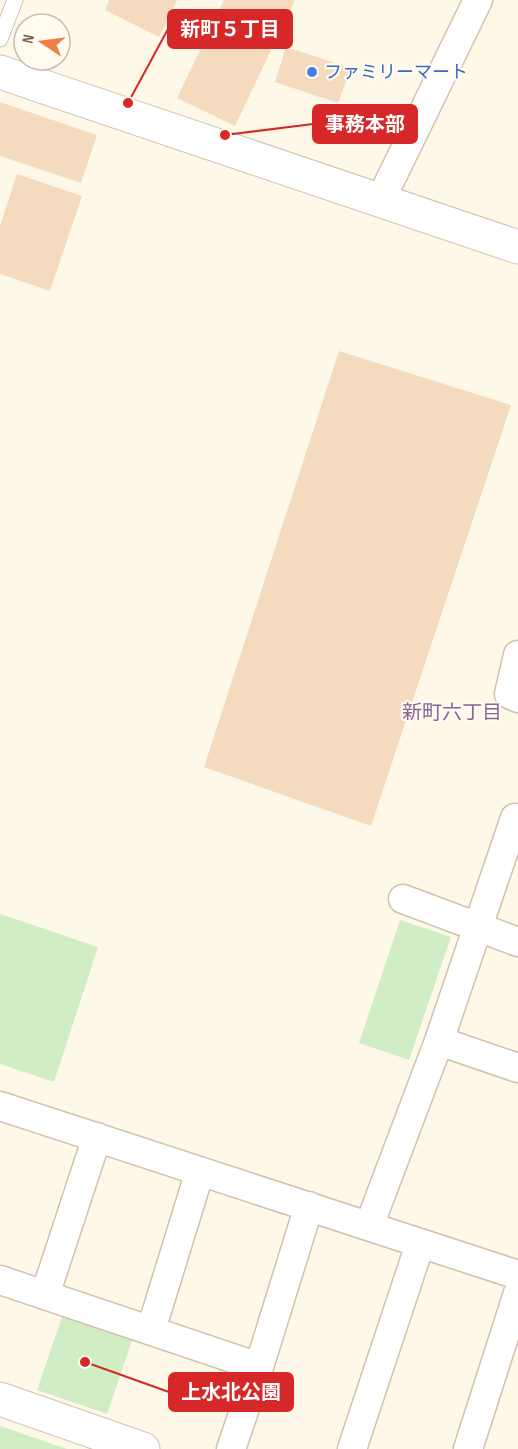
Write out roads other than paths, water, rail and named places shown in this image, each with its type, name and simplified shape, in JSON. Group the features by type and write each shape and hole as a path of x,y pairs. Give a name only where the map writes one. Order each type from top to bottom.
{"street":[{"path":"380,201 478,0"},
{"path":"0,72 518,247"},
{"path":"518,655 509,694 518,698"},
{"path":"369,1226 439,1041 514,818 518,819"},
{"path":"403,899 518,942"},
{"path":"439,1041 518,1068"},
{"path":"0,1106 518,1275"},
{"path":"45,1295 97,1137"},
{"path":"151,1330 200,1171"},
{"path":"231,1449 309,1206"},
{"path":"352,1449 420,1244"},
{"path":"0,1280 259,1367"},
{"path":"468,1449 518,1293"},
{"path":"0,1399 143,1449"}],"lane":[{"path":"0,39 15,0"}],"place":[{"name":"ファミリーマート","path":"312,72"},
{"name":"新町５丁目","path":"128,103"},
{"name":"事務本部","path":"225,135"},
{"name":"上水北公園","path":"85,1362"}],"district":[{"name":"新町六丁目","path":"452,713"}]}
